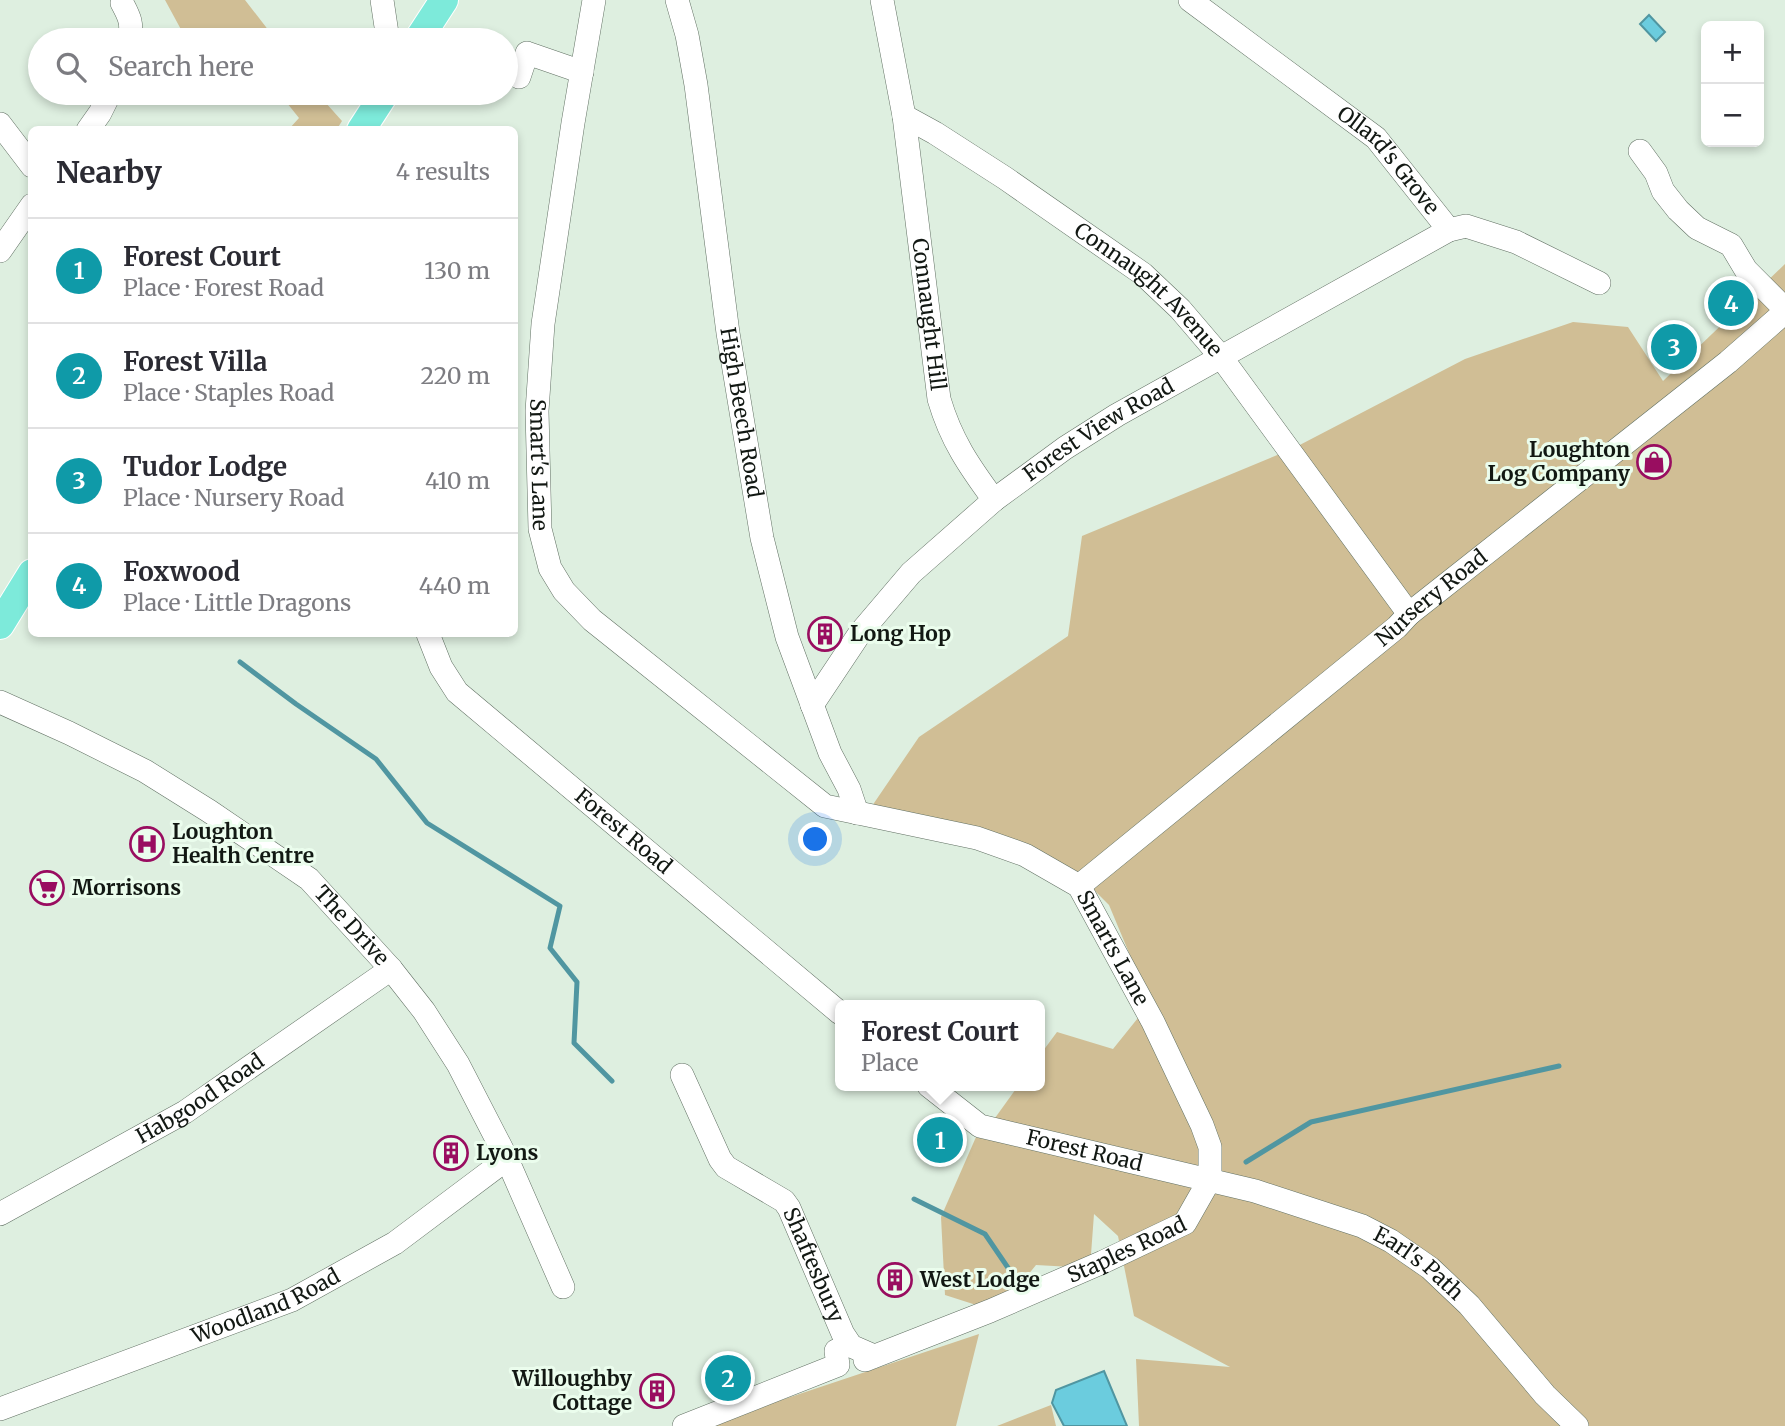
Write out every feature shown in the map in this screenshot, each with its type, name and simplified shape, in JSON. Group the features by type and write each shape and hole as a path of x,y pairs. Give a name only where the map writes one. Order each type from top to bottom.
{"main road":[{"path":"426,28 444,0"},
{"path":"368,126 379,105"},
{"path":"0,625 28,580"}],"street":[{"path":"382,0 386,28"},
{"name":"Smart's Lane","path":"594,0 540,357 537,482 540,529 550,568 564,591 592,620 825,806"},
{"name":"High Beech Road","path":"677,0 687,35 696,85 728,333 762,538 787,637 830,753 849,789 857,813"},
{"path":"883,0 904,116"},
{"name":"Ollard's Grove","path":"1190,0 1376,138 1449,230 1466,226 1516,242 1599,283"},
{"path":"122,3 130,18 131,28"},
{"path":"519,77 527,53 582,72"},
{"name":"Connaught Avenue","path":"904,116 1005,178 1143,274 1180,309 1222,357 1409,614"},
{"name":"Connaught Hill","path":"904,116 939,399 948,429 970,467 994,500"},
{"path":"0,124 28,161"},
{"path":"1640,151 1678,211 1697,228 1731,245 1746,270 1785,311"},
{"path":"0,251 28,211"},
{"name":"Forest View Road","path":"812,705 860,634 911,573 994,500 1065,448 1117,415 1449,230"},
{"name":"Nursery Road","path":"1079,886 1397,627 1409,614 1728,362 1785,311"},
{"name":"Forest Road","path":"429,637 441,667 457,692 835,1009"},
{"name":"The Drive","path":"0,702 145,771 309,879 391,969 424,1011 458,1064 507,1159 563,1287"},
{"name":"Smarts Lane","path":"825,806 977,838 1026,855 1079,886 1153,1022 1202,1125 1210,1147 1210,1179"},
{"name":"Habgood Road","path":"0,1213 185,1112 391,969"},
{"name":"Shaftesbury","path":"682,1075 726,1167 784,1201 789,1208 843,1334 851,1346 869,1358"},
{"name":"Forest Road","path":"936,1091 981,1126 1210,1179"},
{"name":"Woodland Road","path":"0,1409 292,1300 395,1243 507,1159"},
{"name":"Staples Road","path":"869,1358 990,1311 1185,1223 1210,1179"},
{"name":"Earl's Path","path":"1210,1179 1362,1226 1401,1248 1430,1268 1469,1305 1545,1395 1577,1426"},
{"path":"684,1426 840,1364"}],"shaded area":[{"path":"165,0 245,0 267,28 180,28"},
{"path":"289,105 328,105 342,121 339,126 292,126 299,118"},
{"path":"1785,264 1785,1426 1585,1426 1383,1230 995,1118 1014,1091 1045,1091 1045,1048 1057,1032 1113,1049 1150,1003 1109,905 1077,873 872,806 919,737 1068,636 1082,536 1292,449 1465,359 1573,322 1628,327 1663,381"},
{"path":"976,1137 1182,1182 1347,1227 1432,1277 1564,1426 1139,1426 1136,1359 1230,1367 1134,1316 1118,1236 1094,1214 1090,1268 1036,1265 998,1312 945,1295 941,1217"},
{"path":"979,1334 956,1426 704,1426 707,1425"},
{"path":"1051,1405 1056,1426 997,1426"}],"water":[{"path":"1649,15 1665,32 1656,41 1640,24"},
{"path":"1104,1371 1127,1426 1064,1426 1052,1403 1056,1390"}],"waterway":[{"path":"240,662 376,759 427,823 560,906 550,948 577,982 574,1043 612,1081"},
{"path":"1246,1162 1311,1122 1559,1066"},
{"path":"914,1199 985,1234 1017,1281"}],"place":[{"name":"Foxwood","path":"1731,303"},
{"name":"Tudor Lodge","path":"1674,347"},
{"name":"Loughton Log Company","path":"1654,462"},
{"name":"Long Hop","path":"825,634"},
{"name":"Loughton Health Centre","path":"147,844"},
{"name":"Morrisons","path":"47,888"},
{"name":"Forest Court","path":"940,1140"},
{"name":"Lyons","path":"451,1153"},
{"name":"West Lodge","path":"895,1280"},
{"name":"Forest Villa","path":"728,1378"},
{"name":"Willoughby Cottage","path":"657,1391"}]}
